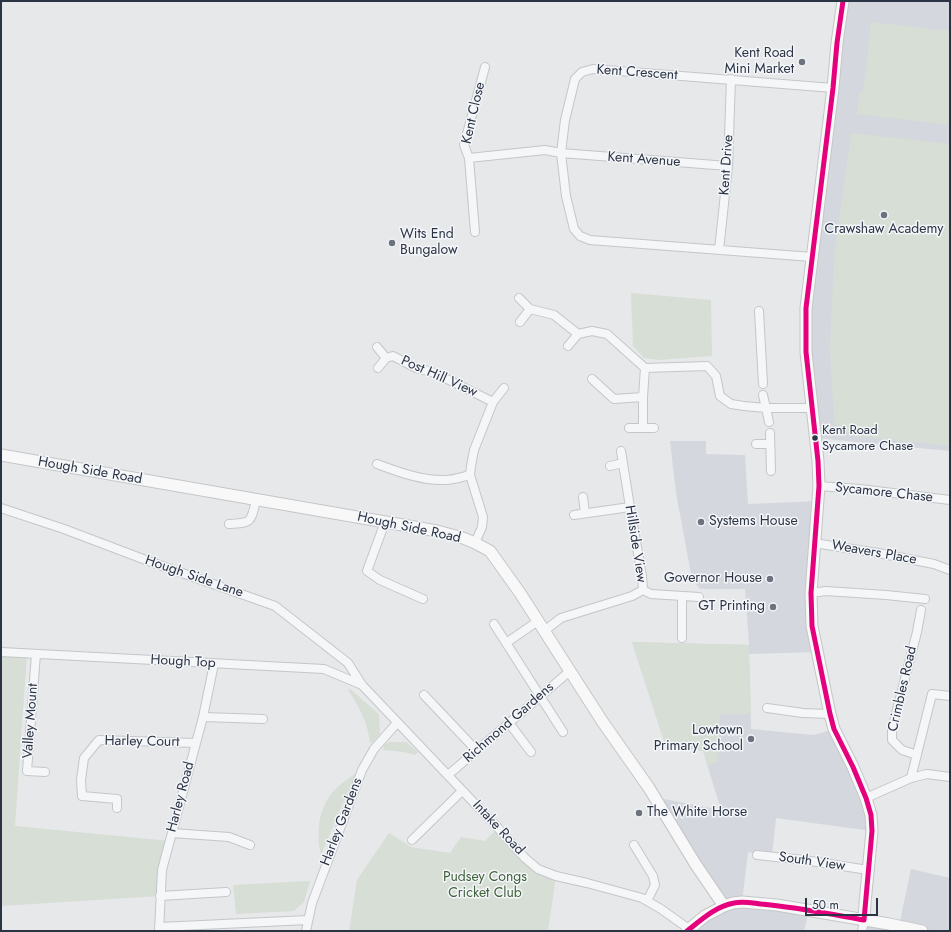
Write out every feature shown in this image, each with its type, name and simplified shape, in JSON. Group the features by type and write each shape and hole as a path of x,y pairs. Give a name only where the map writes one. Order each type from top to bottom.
{"main road":[{"path":"843,1 806,308 806,352 818,461 819,486 811,593 812,626 834,729 853,767 866,798 871,815 872,831 863,926"},
{"name":"Hough Side Road","path":"1,455 437,531 463,538 490,551 541,626 602,721 649,788 696,865 724,906"},
{"path":"688,930 705,916 724,906 742,902 778,905 863,926 889,924 922,931"}],"street":[{"name":"Kent Close","path":"475,232 469,158 464,145 485,67"},
{"name":"Kent Crescent","path":"812,257 590,240 580,236 574,229 566,196 561,153 565,120 575,79 582,72 593,69 833,88"},
{"name":"Kent Drive","path":"719,250 728,166 731,79"},
{"name":"Kent Close","path":"469,158 545,150 561,153"},
{"name":"Kent Avenue","path":"561,153 728,166"},
{"path":"519,298 530,309 554,315 578,334"},
{"path":"520,322 530,309"},
{"path":"759,311 763,384"},
{"path":"568,346 578,334 592,331 607,334 645,368 707,366 716,376 720,396 732,404 766,408 812,408"},
{"name":"Post Hill View","path":"377,347 386,358"},
{"name":"Post Hill View","path":"378,368 386,358 393,356 416,368 432,372 443,377 492,402"},
{"path":"643,428 645,368"},
{"path":"592,379 614,399 643,397"},
{"name":"Post Hill View","path":"475,543 482,527 483,517 470,475 474,450 492,402 504,388"},
{"path":"763,395 769,422"},
{"path":"629,428 654,428"},
{"path":"770,433 771,471"},
{"path":"756,444 770,444"},
{"name":"Hillside View","path":"506,643 561,618 632,596 642,590 642,576 621,450"},
{"path":"377,464 424,479 446,480 470,475"},
{"path":"610,466 623,464"},
{"name":"Sycamore Chase","path":"819,486 860,489 950,500"},
{"path":"583,498 585,513"},
{"path":"229,524 243,524 248,522 251,519 256,500"},
{"path":"574,515 630,507"},
{"name":"Hough Side Lane","path":"1,508 64,529 275,606 348,663 362,685"},
{"path":"385,522 367,571 380,580 423,599"},
{"name":"Weavers Place","path":"814,543 934,564 950,570"},
{"path":"642,590 651,594 699,597"},
{"path":"811,593 826,591 925,599"},
{"path":"682,597 682,638"},
{"name":"Crimbles Road","path":"917,755 902,750 892,740 892,729 917,632 921,610"},
{"path":"494,624 563,732"},
{"name":"Hough Top","path":"1,652 324,669 362,685"},
{"name":"Valley Mount","path":"36,654 27,771 45,772"},
{"name":"Harley Road","path":"159,929 162,870 203,717 214,664"},
{"name":"Richmond Gardens","path":"448,775 570,671"},
{"name":"Intake Road","path":"362,685 525,858 538,869 556,876 642,898 661,908 688,930"},
{"path":"912,778 932,694 950,696"},
{"path":"424,695 477,751"},
{"path":"767,708 804,713 830,714"},
{"path":"203,717 263,719"},
{"name":"Harley Gardens","path":"306,931 312,903 362,770 374,749 397,723"},
{"path":"509,723 531,752"},
{"name":"Harley Court","path":"117,808 117,798 82,796 81,780 84,758 99,740 196,743"},
{"path":"866,798 912,778 927,774 950,776"},
{"path":"412,840 462,791"},
{"path":"172,833 229,836 250,845"},
{"path":"634,845 653,876 655,885 647,901"},
{"name":"South View","path":"757,855 804,860 868,870"},
{"path":"160,896 226,892"},
{"path":"159,929 308,920"}],"shaded area":[{"name":"Crawshaw Academy","path":"843,1 950,1 950,451 816,438 806,352"},
{"path":"670,441 706,441 706,454 745,455 748,504 817,501 814,543 817,652 749,654 751,729 814,735 834,729 853,767 872,831 776,818 772,855 748,852 742,902 809,910 804,931 687,931 724,906 654,797 721,810 703,751 665,744 632,642 749,645 745,589 700,589 692,579 676,493"},
{"path":"911,869 950,878 950,931 862,931 864,920 899,926"}],"green space":[{"path":"871,22 950,31 950,125 857,114 859,92 863,92"},
{"path":"851,133 950,144 950,446 845,435 834,422 830,348 834,255"},
{"path":"631,293 711,300 712,356 659,360 644,358 633,346"},
{"path":"632,642 749,645 751,714 720,715 718,762 708,765 703,751 665,744"},
{"path":"1,652 27,653 15,826 170,841 160,896 1,906"},
{"path":"350,689 379,714 380,734 373,742 370,743 365,722 356,702 348,690"},
{"path":"389,742 406,742 418,752 415,755 404,752 383,750 384,745"},
{"path":"355,774 321,855 319,847 319,830 321,814 324,806 335,789"},
{"name":"Pudsey Congs Cricket Club","path":"498,828 525,858 556,876 548,931 349,931 357,880 389,833 411,847 450,853 461,837 485,841"},
{"path":"310,881 304,902 294,911 236,914 233,885"}],"transit line":[{"path":"843,1 806,308 806,352 818,461 819,486 811,593 812,626 834,729 853,767 866,798 871,815 872,831 864,920"},
{"path":"687,931 715,910 727,905 741,902 787,907 864,920"}],"place":[{"name":"Kent Road Mini Market","path":"802,62"},
{"name":"Crawshaw Academy","path":"884,215"},
{"name":"Wits End Bungalow","path":"392,243"},
{"name":"Kent Road Sycamore Chase","path":"815,438"},
{"name":"Systems House","path":"701,522"},
{"name":"Governor House","path":"770,579"},
{"name":"GT Printing","path":"773,607"},
{"name":"Lowtown Primary School","path":"751,739"},
{"name":"The White Horse","path":"639,813"}]}
